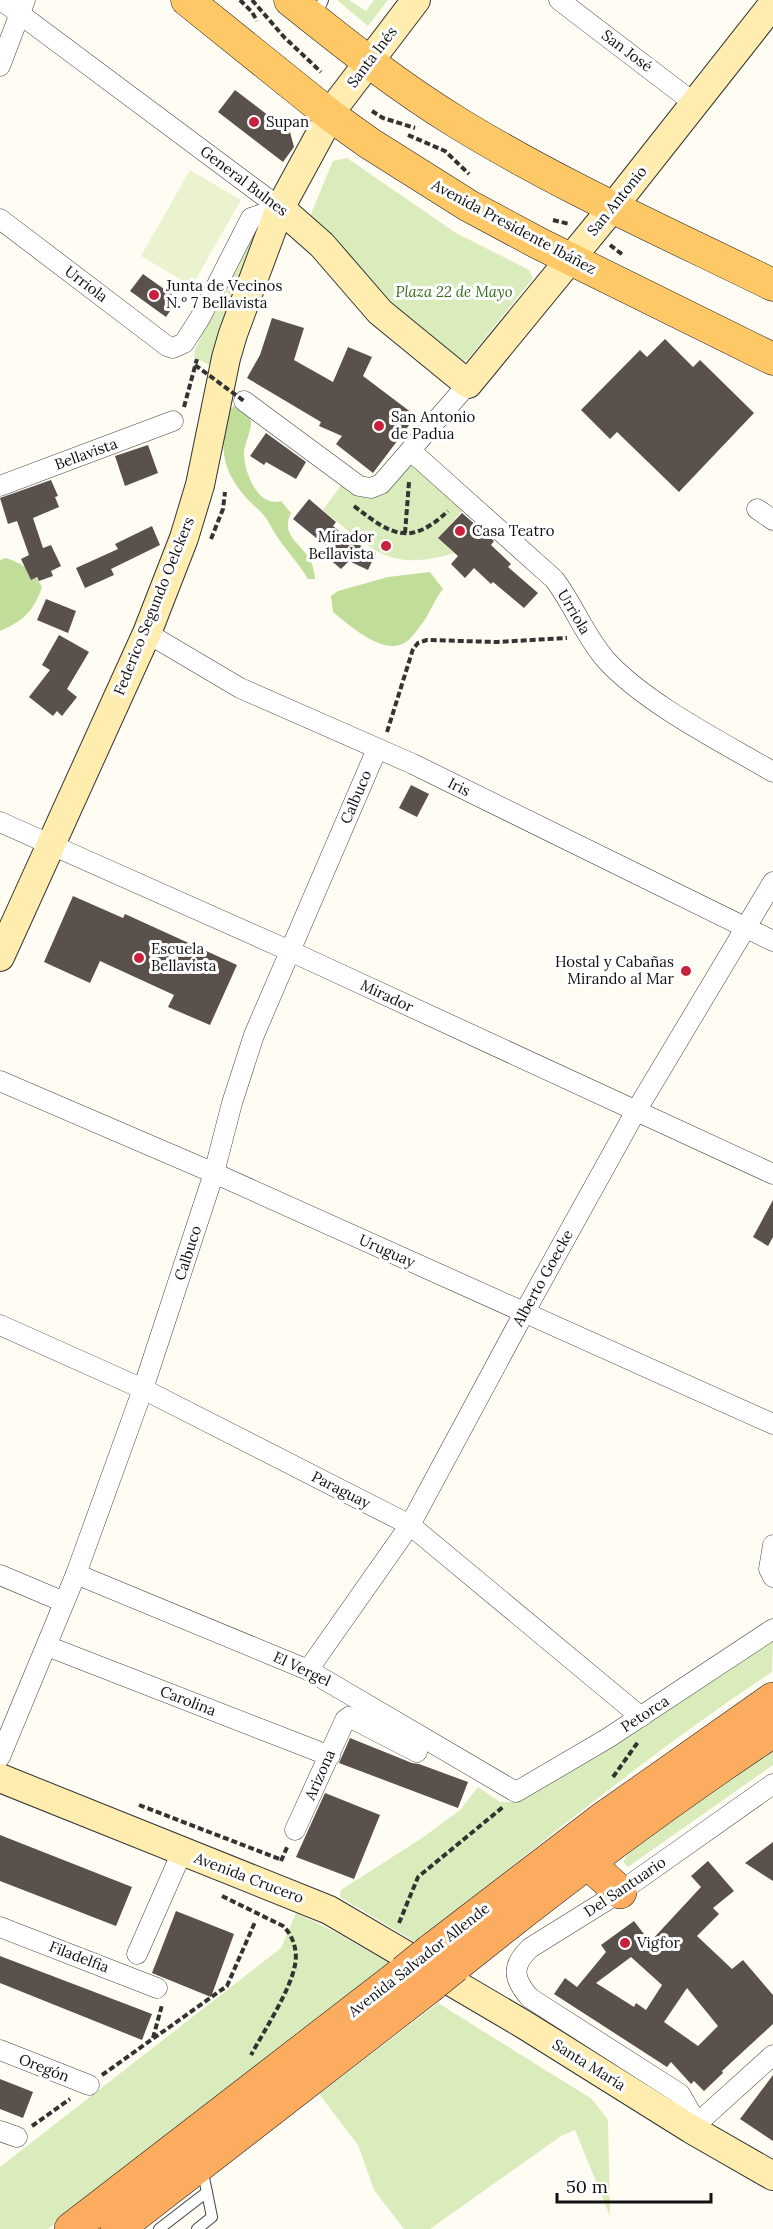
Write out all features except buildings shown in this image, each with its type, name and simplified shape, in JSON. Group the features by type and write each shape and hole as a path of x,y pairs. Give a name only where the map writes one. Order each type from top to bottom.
{"highway":[{"name":"Avenida Salvador Allende","path":"72,2229 417,1980 601,1820 773,1700"},
{"name":"Avenida Salvador Allende","path":"443,1959 588,1863 689,1787 773,1731"},
{"path":"588,1863 620,1892"},
{"name":"Avenida Salvador Allende","path":"117,2229 204,2178 417,1980"}],"main road":[{"name":"Avenida Presidente Ibáñez","path":"187,0 330,115 369,143 469,206 773,359"},
{"path":"290,0 319,10 367,62 435,109 500,148 572,188 773,285"},
{"name":"Santa Inés","path":"330,115 410,2"},
{"name":"San Antonio","path":"468,384 613,207 694,103 770,15"},
{"name":"Federico Segundo Oelckers","path":"0,957 147,633 191,516 200,485 228,350 241,309 280,208 330,115"},
{"name":"General Bulnes","path":"280,208 326,250 380,312 468,384"},
{"name":"Avenida Crucero","path":"0,1778 329,1910 487,2003"},
{"name":"Santa María","path":"487,2003 691,2129 773,2176"}],"street":[{"name":"General Bulnes","path":"1,0 22,7 280,208"},
{"name":"San José","path":"559,0 694,103"},
{"path":"0,66 22,7"},
{"name":"Urriola","path":"0,219 167,346 173,348 184,343 200,318 251,218 280,208"},
{"name":"San Antonio","path":"411,451 468,384"},
{"path":"244,401 359,486 371,488 381,484 411,451"},
{"name":"Bellavista","path":"0,486 173,422"},
{"name":"Urriola","path":"411,451 554,579 571,603 583,629 607,661 660,703 773,772"},
{"name":"Iris","path":"147,633 240,688 379,750 773,940"},
{"name":"Calbuco","path":"0,1757 76,1574 143,1389 214,1173 232,1103 254,1035 379,750"},
{"name":"Mirador","path":"0,822 290,951 773,1174"},
{"name":"Alberto Goecke","path":"308,1670 410,1525 636,1111 773,882"},
{"name":"Uruguay","path":"0,1081 214,1173 773,1424"},
{"name":"Paraguay","path":"0,1325 143,1389 410,1525 642,1726"},
{"path":"773,1545 769,1569 773,1577"},
{"name":"El Vergel","path":"76,1574 308,1670 513,1791"},
{"path":"0,1575 64,1602"},
{"name":"Petorca","path":"513,1791 519,1791 642,1726 773,1629"},
{"name":"Carolina","path":"47,1646 330,1756"},
{"name":"Arizona","path":"295,1830 345,1720 350,1717 417,1752"},
{"name":"Del Santuario","path":"537,2003 523,1990 517,1979 520,1958 530,1948 620,1892 773,1784"},
{"path":"137,1954 182,1852"},
{"name":"Filadelfia","path":"0,1927 157,1988"},
{"name":"Santa María","path":"537,2003 672,2087 686,2103 691,2113 691,2129"},
{"name":"Oregón","path":"0,2050 89,2085"},
{"path":"691,2129 773,2055"}],"lane":[{"path":"159,2229 204,2178"},
{"path":"197,2229 212,2217 204,2178"}],"path":[{"path":"240,0 252,12 257,22"},
{"path":"398,132 445,151 472,178"},
{"path":"550,219 583,229 610,244 628,258"},
{"path":"188,395 195,365 244,401"},
{"path":"405,533 411,451"},
{"path":"351,480 340,495 381,526 393,532 416,532 432,525 462,495"},
{"path":"379,750 413,649 418,643 427,640 497,642 557,640 575,635 583,629"},
{"path":"608,1782 642,1726"},
{"path":"398,1926 418,1877 435,1861 500,1812 513,1791"},
{"path":"128,1801 282,1860"},
{"path":"220,1894 283,1926 289,1931 295,1947 295,1966 290,1979 249,2060"},
{"path":"8,2134 89,2085 227,1986 255,1922"},
{"path":"153,2039 162,2002 157,1988"}],"green space":[{"path":"337,0 349,0 366,11 374,0 388,0 368,26"},
{"name":"Plaza 22 de Mayo","path":"347,158 456,233 529,270 533,278 468,359 457,364 384,302 310,216 333,161"},
{"path":"190,170 241,200 192,286 141,256"},
{"path":"258,222 262,222 213,367 194,357 195,349"},
{"path":"236,405 251,419 244,453 247,470 254,487 266,499 273,502 281,501 291,513 288,521 290,533 310,560 315,579 308,579 266,518 243,494 230,474 223,445 227,411"},
{"path":"410,465 416,466 465,508 438,538 454,553 412,560 382,554 354,536 323,510 342,484 360,497 372,497"},
{"path":"6,558 27,569 42,587 27,614 0,631 0,560"},
{"path":"430,572 443,589 413,635 406,642 397,646 377,643 367,638 333,612 331,596 338,591 388,577"},
{"path":"773,1639 772,1672 636,1769 417,1943 340,1897 341,1890 422,1838 460,1810 478,1787 500,1802 514,1802"},
{"path":"773,1751 773,1765 628,1867 623,1862 628,1854 671,1822"},
{"path":"296,1913 391,1964 48,2229 0,2229 0,2167 281,1948"},
{"path":"438,2003 592,2099 608,2120 610,2216 575,2130 561,2136 430,2229 404,2229 374,2190 358,2145 319,2094"}],"place":[{"name":"Supan","path":"254,122"},
{"name":"Junta de Vecinos N.º 7 Bellavista","path":"154,295"},
{"name":"San Antonio de Padua","path":"379,426"},
{"name":"Casa Teatro","path":"460,531"},
{"name":"Mirador Bellavista","path":"386,546"},
{"name":"Escuela Bellavista","path":"139,958"},
{"name":"Hostal y Cabañas Mirando al Mar","path":"686,971"},
{"name":"Vigfor","path":"625,1943"}]}
